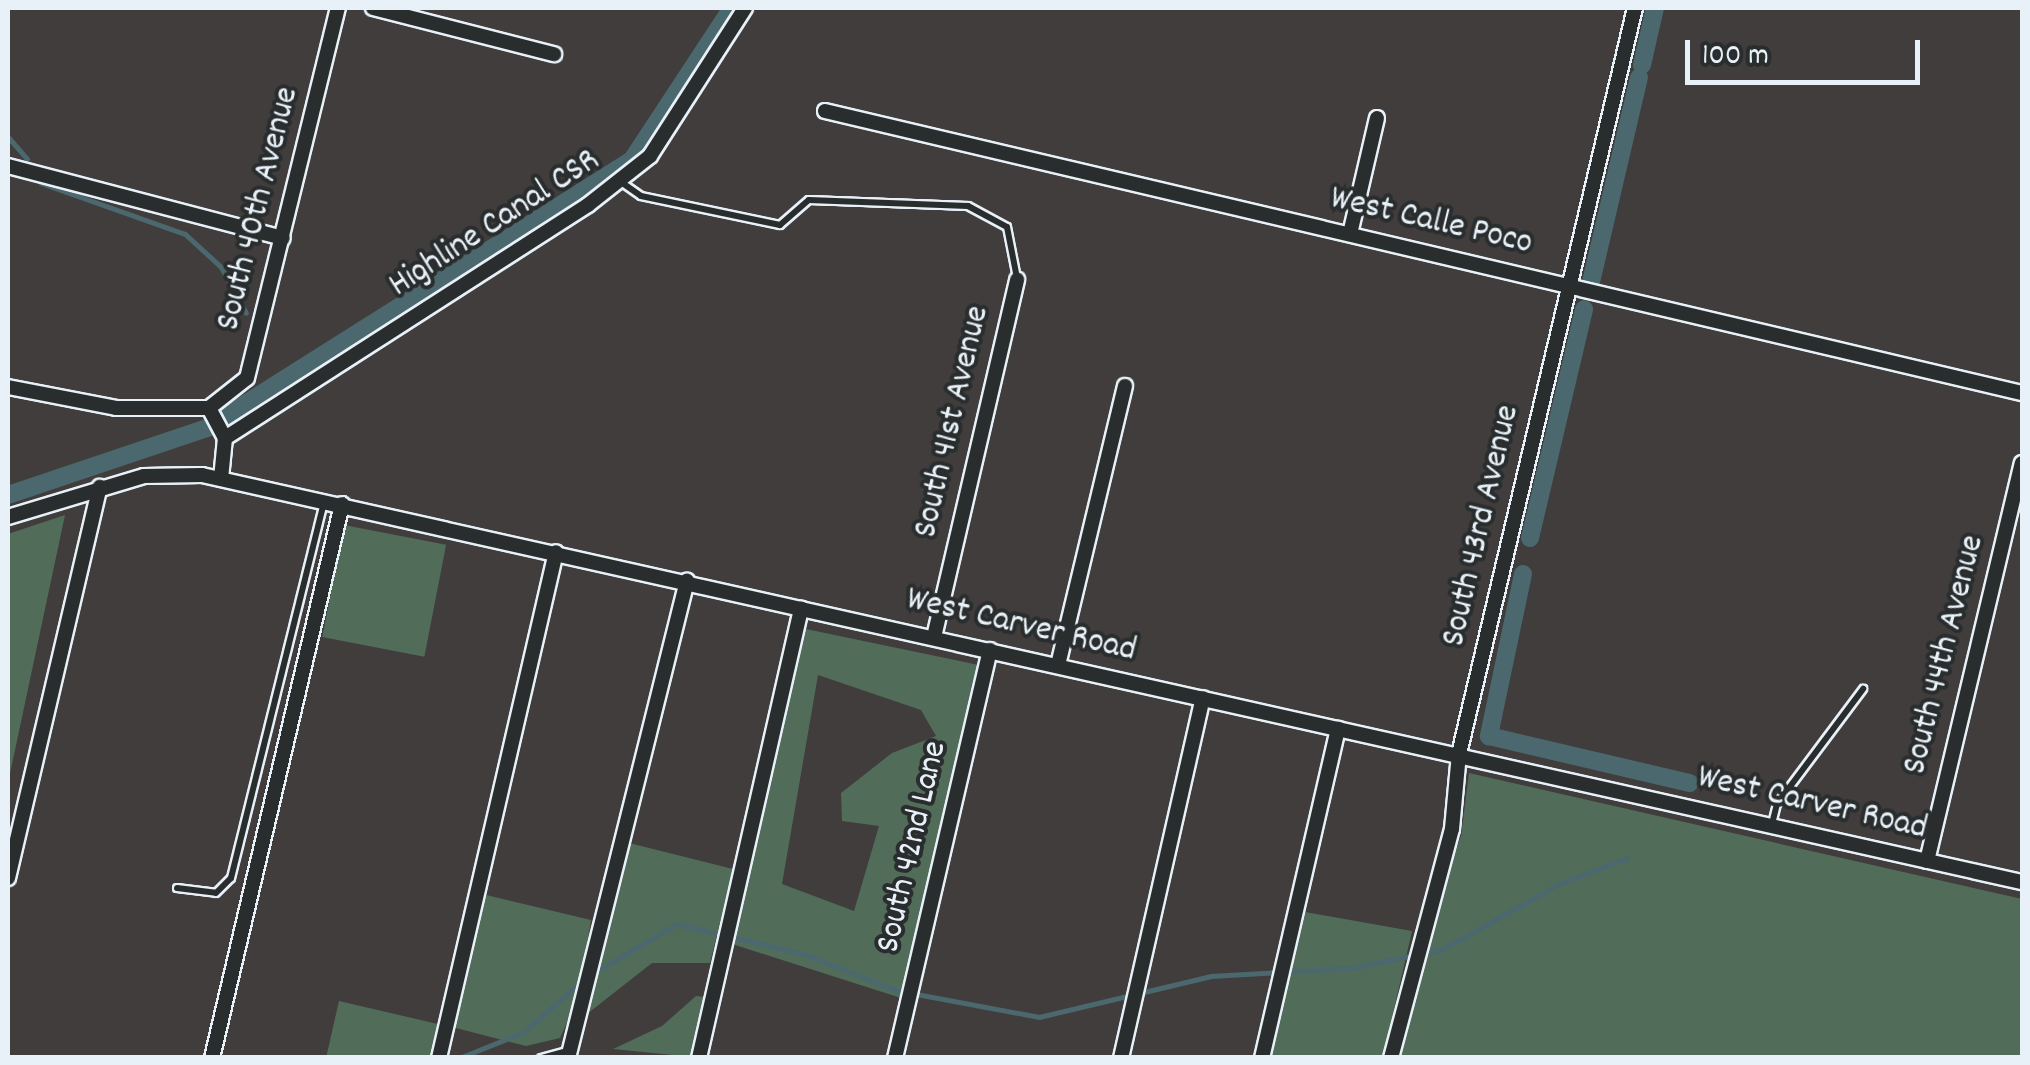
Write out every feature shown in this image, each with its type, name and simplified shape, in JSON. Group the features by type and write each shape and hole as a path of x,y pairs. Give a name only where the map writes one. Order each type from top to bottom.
{"street":[{"name":"South 40th Avenue","path":"213,412 247,378 338,8"},
{"path":"373,8 554,54"},
{"name":"Highline Canal CSR","path":"225,438 619,181 650,156 746,8"},
{"name":"South 43rd Avenue","path":"1391,1058 1452,828 1459,754 1635,8"},
{"name":"West Calle Poco","path":"825,111 1350,234 1568,290 2022,392"},
{"path":"1350,234 1376,118"},
{"path":"8,166 283,238"},
{"name":"South 41st Avenue","path":"934,637 1017,279"},
{"path":"1058,664 1125,386"},
{"path":"8,388 116,408 213,412 225,438 221,479"},
{"name":"South 44th Avenue","path":"1926,861 2022,463"},
{"name":"West Carver Road","path":"8,517 100,487 158,474 221,479 2022,882"},
{"path":"8,878 100,487"},
{"path":"212,1058 342,504"},
{"path":"439,1058 556,552"},
{"path":"569,1054 687,582"},
{"path":"699,1058 800,608"},
{"name":"South 42nd Lane","path":"895,1058 990,650"},
{"path":"1121,1058 1203,698"},
{"path":"1262,1058 1338,729"}],"lane":[{"path":"619,181 641,196 780,225 809,200 968,206 1007,227 1017,279"},
{"path":"176,888 216,893 231,878 324,500"},
{"path":"1772,825 1777,804 1863,689"},
{"path":"541,1058 569,1054"}],"green space":[{"path":"65,515 8,783 8,534"},
{"path":"344,525 446,545 424,657 322,637"},
{"path":"801,628 979,665 901,998 729,943","holes":["818,675 921,710 936,736 892,753 841,793 842,821 879,826 854,911 782,884"]},
{"path":"1469,773 2022,899 2022,1057 1398,1058 1427,929 1461,836"},
{"path":"625,842 733,869 710,963 652,963 587,1014"},
{"path":"482,894 591,920 578,998 560,1038 526,1046 452,1027"},
{"path":"1305,912 1412,931 1383,1057 1268,1058"},
{"path":"696,996 705,997 693,1057 613,1049 662,1026"},
{"path":"339,1001 442,1025 435,1057 326,1058"}],"waterway":[{"path":"8,495 207,428 632,160 732,8"},
{"path":"1642,65 1655,8"},
{"path":"1591,282 1639,78"},
{"path":"8,137 27,159"},
{"path":"41,183 185,234 221,267 246,313"},
{"path":"1530,538 1584,309"},
{"path":"1523,574 1489,736 1690,783"},
{"path":"593,973 677,924 801,953 895,990 1039,1017 1211,976 1351,968 1443,949 1559,884 1627,858"},
{"path":"459,1058 524,1032 584,979"}]}
